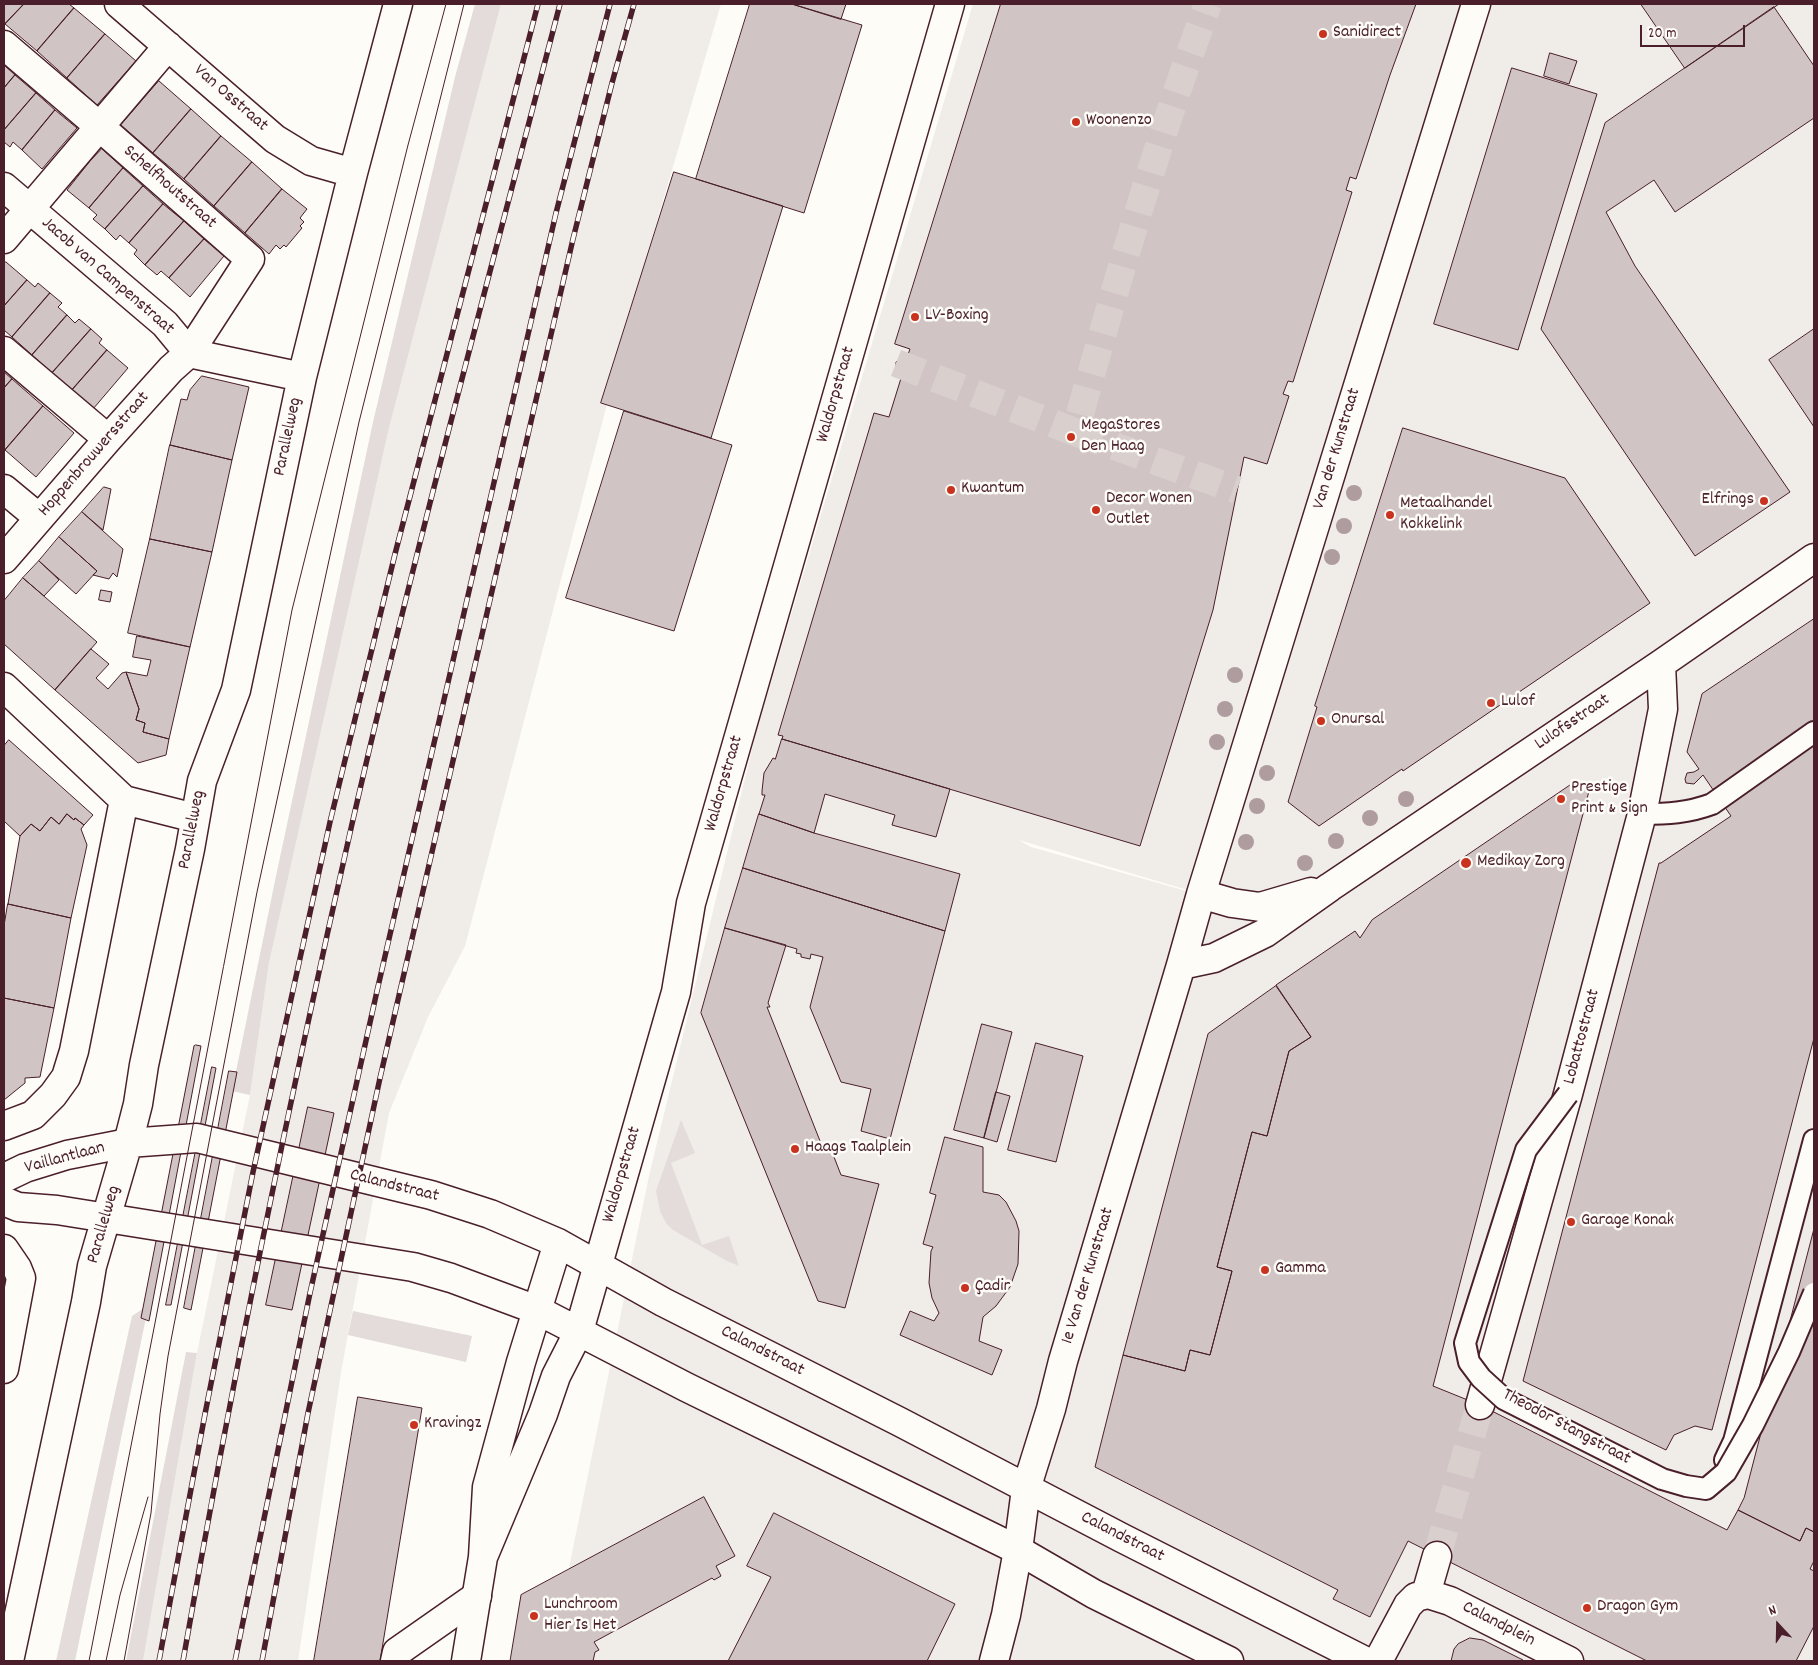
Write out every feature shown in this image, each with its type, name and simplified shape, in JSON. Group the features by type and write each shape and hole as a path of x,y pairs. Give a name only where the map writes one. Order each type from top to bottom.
{"street":[{"name":"Van Osstraat","path":"119,4 275,139 311,161 353,174"},
{"name":"Parallelweg","path":"9,1661 86,1302 92,1266 107,1219 138,1104 144,1065 202,781 236,690 302,377 398,4"},
{"name":"Waldorpstraat","path":"483,1557 543,1414 556,1376 579,1331 596,1266 676,992 691,903 950,4"},
{"name":"Van der Kunstraat","path":"1201,894 1476,4"},
{"name":"Schelfhoutstraat","path":"4,45 100,126 250,259 189,353"},
{"path":"4,239 168,46"},
{"name":"Jacob van Campenstraat","path":"4,187 166,324 189,353"},
{"path":"4,351 108,439"},
{"path":"189,353 302,377"},
{"name":"Hoppenbrouwersstraat","path":"4,559 108,439 171,369 189,353"},
{"path":"4,489 39,518"},
{"name":"Lulofsstraat","path":"1181,965 1214,958 1264,933 1814,558"},
{"name":"Lobattostraat","path":"1483,1395 1568,1094 1642,814 1664,709 1661,664"},
{"path":"4,687 124,800 195,818"},
{"path":"5,1125 33,1115 53,1095 66,1077 74,1051 124,800"},
{"name":"Lulofsstraat","path":"1201,894 1232,903 1260,907 1330,887"},
{"name":"1e Van der Kunstraat","path":"994,1661 1006,1615 1018,1550 1026,1488 1201,894"},
{"name":"Calandstraat","path":"128,1143 196,1138 432,1196 490,1214 558,1243 662,1302 1365,1661"},
{"name":"Vaillantlaan","path":"4,1178 25,1168 67,1155 128,1143"},
{"path":"4,1201 18,1207 57,1210 413,1267 451,1278 537,1310 686,1387 1018,1550 1094,1594 1229,1661"},
{"name":"Waldorpstraat","path":"466,1661 483,1557 487,1487 517,1377 558,1243"},
{"path":"4,1369 21,1278 8,1254"},
{"path":"1378,1661 1408,1605 1416,1597 1426,1594 1437,1556"},
{"name":"Calandplein","path":"1426,1594 1439,1596 1450,1601 1529,1650 1564,1660"},
{"path":"395,1661 397,1652 476,1596"}],"lane":[{"path":"1642,814 1678,814 1695,811 1712,804 1814,732"},
{"name":"Theodor Stangstraat","path":"1568,1094 1526,1150 1465,1343 1469,1362 1481,1378 1504,1399 1662,1480 1706,1489 1726,1472 1753,1425 1789,1352 1814,1293"},
{"path":"1483,1395 1683,1483 1700,1483 1713,1476 1724,1462 1734,1441 1814,1140"}],"shaded area":[{"path":"475,4 501,4 389,428 269,963 250,1095 232,1091 276,876 373,422 455,77"},
{"path":"501,4 721,4 659,214 607,404 465,946 428,1017 389,1113 341,1372 298,1661 143,1661 197,1353 250,1095 269,963 389,428"},
{"path":"973,4 1476,4 1201,894 1019,840 1031,847 1204,896 1487,4 1814,4 1814,1661 550,1661 649,1176 756,733"},
{"path":"681,1120 695,1153 671,1163 702,1245 729,1236 739,1266 673,1230 666,1223 660,1211 656,1191"},
{"path":"144,1308 148,1308 75,1661 56,1661 132,1316"},
{"path":"353,1311 472,1336 466,1362 348,1335"},
{"path":"186,1352 197,1353 143,1661 126,1661"}],"building":[{"path":"4,4 24,4 5,24 4,23"},
{"path":"24,4 69,4 74,8 37,51 5,24"},
{"path":"750,4 792,4 862,25 804,213 696,179"},
{"path":"792,4 846,4 841,19"},
{"name":"MegaStores Den Haag","path":"1001,4 1416,4 1390,75 1356,179 1350,177 1346,190 1352,192 1293,382 1288,381 1283,394 1289,396 1267,464 1244,457 1213,610 1140,846 782,739 783,736 778,735 874,413 889,417 902,375 896,371 896,362 903,357 907,357 910,349 895,344"},
{"path":"1641,4 1779,4 1685,68"},
{"path":"1774,7 1814,66 1814,118 1675,212 1654,180 1606,212 1635,266 1790,492 1695,556 1541,329 1605,123"},
{"path":"74,8 105,34 67,78 37,51"},
{"path":"105,34 136,61 97,105 67,78"},
{"path":"1550,53 1577,61 1569,84 1544,76"},
{"path":"4,65 15,75 4,88"},
{"path":"1512,68 1597,94 1518,350 1434,324"},
{"path":"15,75 36,93 4,130 4,88"},
{"path":"159,81 191,109 153,153 121,125"},
{"path":"36,93 55,110 22,150 13,142 10,147 4,142 4,130"},
{"path":"191,109 221,136 184,179 153,153"},
{"path":"55,110 77,128 42,169 22,150"},
{"path":"221,136 252,162 214,206 184,179"},
{"path":"102,149 123,168 89,208 67,190"},
{"path":"252,162 282,189 245,233 214,206"},
{"path":"123,168 143,186 105,229 93,219 97,215 89,208"},
{"path":"674,172 783,206 711,438 601,403"},
{"path":"143,186 163,204 129,243 120,235 116,240 105,229"},
{"path":"282,189 307,209 300,218 304,222 300,226 302,228 286,247 284,245 280,249 276,245 269,254 245,233"},
{"path":"163,204 184,221 145,265 134,254 137,250 129,243"},
{"path":"184,221 204,239 169,278 161,271 157,275 145,265"},
{"path":"204,239 224,256 190,297 169,278"},
{"path":"6,262 27,280 4,306 4,264"},
{"path":"27,280 35,287 38,283 50,293 12,337 4,330 4,306"},
{"path":"50,293 62,303 58,307 67,315 32,355 12,337"},
{"path":"67,315 75,323 79,319 91,329 52,373 32,355"},
{"path":"91,329 102,339 99,343 107,350 72,390 52,373"},
{"path":"1814,329 1814,427 1769,360"},
{"path":"107,350 128,368 93,409 72,390"},
{"path":"4,372 12,379 4,388"},
{"path":"202,376 249,387 232,460 170,445 181,399 187,400 190,390"},
{"path":"12,379 43,406 5,450 4,388"},
{"path":"43,406 74,433 36,477 5,450"},
{"path":"624,411 732,445 674,631 566,598"},
{"path":"1403,428 1565,478 1650,603 1319,826 1288,802 1317,707 1315,706"},
{"path":"170,445 232,460 212,552 150,539"},
{"path":"104,487 111,489 103,530 82,512"},
{"path":"82,512 123,549 117,577 113,573 109,579 93,575 97,571 59,537"},
{"path":"59,537 97,571 76,594 39,561"},
{"path":"150,539 212,552 190,647 128,633"},
{"path":"39,561 59,580 44,596 23,578"},
{"path":"23,578 97,642 55,690 4,644 4,601"},
{"path":"101,590 112,592 110,602 99,600"},
{"path":"1814,619 1814,1038 1712,1430 1695,1426 1674,1435 1666,1450 1523,1381 1659,863 1731,816 1703,775 1694,784 1686,783 1685,779 1687,773 1699,769 1687,752 1702,694"},
{"path":"137,636 190,647 169,739 143,732 145,723 136,720 139,709 126,672 147,676 151,660 133,657"},
{"path":"91,649 109,664 96,678 108,689 122,673 126,672 139,709 136,720 145,723 143,732 169,739 166,755 138,763 55,690"},
{"path":"782,739 950,789 936,837 892,825 895,815 825,794 814,833 759,814 765,795 762,795 764,773 773,758 775,759"},
{"path":"9,740 93,815 84,825 67,814 59,824 51,817 40,831 31,824 20,836 4,821 4,746"},
{"path":"1575,782 1589,791 1433,1386 1480,1405 1727,1530 1738,1510 1800,1541 1806,1528 1814,1532 1814,1561 1810,1569 1814,1571 1814,1626 1796,1661 1647,1661 1408,1541 1370,1617 1333,1599 1338,1590 1095,1467 1123,1355 1185,1371 1190,1350 1210,1355 1232,1271 1217,1267 1252,1132 1267,1136 1289,1051 1311,1037 1276,985 1355,931 1360,938 1372,920"},
{"path":"67,814 84,825 81,829 87,845 71,918 8,904 20,836 31,824 40,831 51,817 59,824"},
{"path":"759,814 814,833 960,874 945,931 743,868"},
{"path":"743,868 945,931 890,1139 861,1131 871,1089 841,1082 810,1007 823,957 811,954 810,959 801,957 801,954 796,953 797,949 725,928"},
{"path":"8,904 71,918 54,1008 4,998 4,926"},
{"path":"725,928 786,945 768,1003 770,1007 767,1007 822,1146 829,1144 841,1175 879,1184 845,1308 818,1301 701,1013"},
{"path":"1276,986 1311,1037 1289,1051 1267,1136 1252,1132 1217,1267 1232,1271 1210,1355 1190,1350 1185,1371 1123,1355 1208,1034"},
{"path":"4,998 54,1008 40,1077 25,1078 25,1083 4,1100"},
{"path":"982,1024 1012,1032 984,1138 954,1130"},
{"path":"1036,1043 1083,1056 1056,1162 1008,1150"},
{"path":"194,1046 201,1046 149,1321 141,1318"},
{"path":"212,1067 216,1068 171,1305 166,1305"},
{"path":"229,1071 237,1072 191,1310 184,1308"},
{"path":"996,1092 1010,1096 997,1142 984,1138"},
{"path":"308,1107 334,1113 292,1310 266,1305"},
{"path":"945,1137 983,1147 983,1192 999,1195 1006,1202 1019,1231 1018,1264 1010,1287 996,1306 983,1317 979,1341 1002,1350 992,1375 900,1335 910,1311 934,1321 939,1313 932,1298 929,1283 931,1251 933,1247 923,1244 936,1195 930,1193"},
{"path":"1814,1229 1814,1532 1806,1528 1800,1541 1738,1510 1744,1498"},
{"path":"358,1397 422,1408 380,1661 314,1661"},
{"path":"704,1497 735,1556 716,1566 721,1576 714,1580 712,1578 594,1642 599,1650 595,1652 593,1661 510,1661 521,1595"},
{"path":"774,1513 955,1604 927,1661 728,1661 771,1577 747,1566"},
{"path":"1470,1638 1483,1640 1523,1660 1451,1661 1454,1649 1458,1644"}],"tunnel":[{"path":"896,363 1075,432 1121,270 1154,163 1208,4"},
{"path":"1075,432 1237,490"},
{"path":"1437,1556 1480,1405"}],"tram line":[{"path":"89,1661 292,610 408,145 446,4"},
{"path":"124,1661 151,1513 160,1414 168,1356 257,892 359,422 464,4"},
{"path":"106,1661 120,1595 148,1497"}],"railway":[{"path":"159,1661 253,1172 330,822 395,554 538,4"},
{"path":"183,1661 262,1241 352,824 427,516 560,4"},
{"path":"235,1661 310,1293 377,991 556,213 610,4"},
{"path":"262,1661 308,1413 380,1078 573,239 634,4"}],"place":[{"name":"Sanidirect","path":"1323,34"},
{"name":"Woonenzo","path":"1076,122"},
{"name":"LV-Boxing","path":"915,317"},
{"name":"MegaStores Den Haag","path":"1071,437"},
{"name":"Kwantum","path":"951,490"},
{"name":"Elfrings","path":"1764,501"},
{"name":"Decor Wonen Outlet","path":"1096,510"},
{"name":"Metaalhandel Kokkelink","path":"1390,515"},
{"name":"Lulof","path":"1491,703"},
{"name":"Onursal","path":"1321,721"},
{"name":"Prestige Print & Sign","path":"1561,799"},
{"name":"Medikay Zorg","path":"1466,863"},
{"name":"Haags Taalplein","path":"795,1149"},
{"name":"Garage Konak","path":"1571,1222"},
{"name":"Gamma","path":"1265,1270"},
{"name":"Çadir","path":"965,1288"},
{"name":"Kravingz","path":"414,1425"},
{"name":"Dragon Gym","path":"1587,1608"},
{"name":"Lunchroom Hier Is Het","path":"534,1616"}]}
